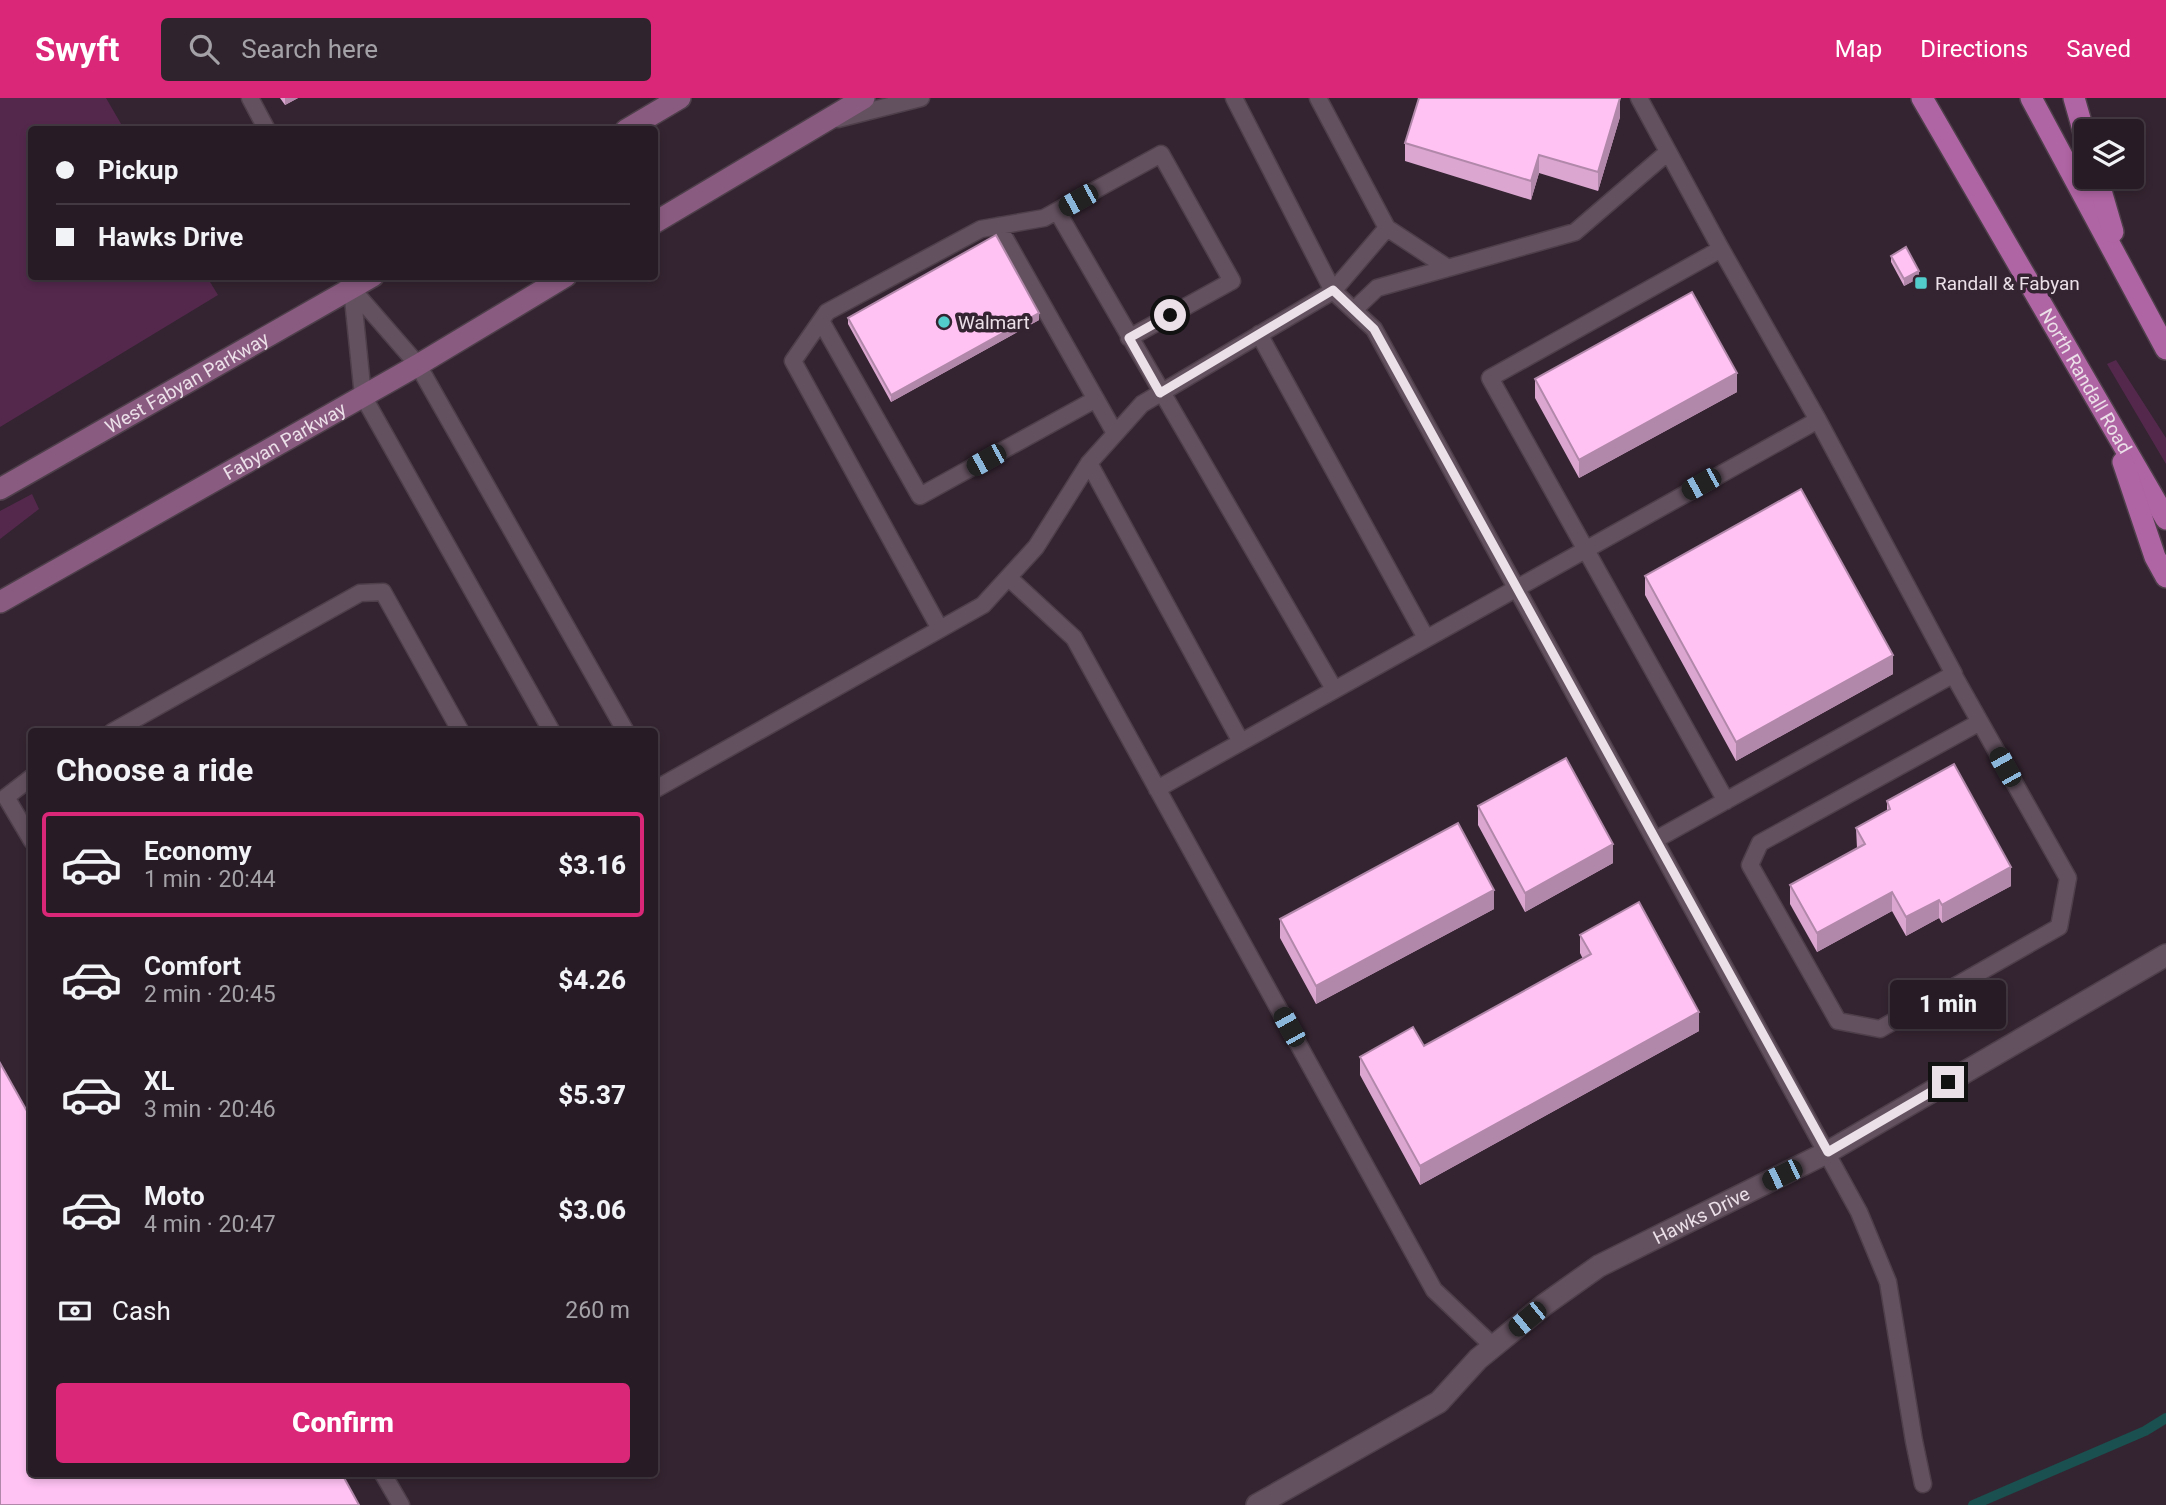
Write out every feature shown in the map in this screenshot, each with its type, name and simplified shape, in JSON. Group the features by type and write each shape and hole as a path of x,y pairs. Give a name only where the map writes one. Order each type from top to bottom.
{"main road":[{"path":"633,126 680,98"},
{"path":"658,221 864,98"},
{"name":"North Randall Road","path":"1922,98 2166,519"},
{"path":"2031,98 2166,349"},
{"path":"2074,98 2080,119"},
{"path":"2101,189 2126,274"},
{"name":"Fabyan Parkway","path":"0,602 363,397 559,280"},
{"name":"West Fabyan Parkway","path":"1,486 348,283"},
{"path":"2108,417 2155,556 2166,577"}],"street":[{"name":"Hawks Drive","path":"1256,1505 1439,1402 1493,1346 1599,1266 1828,1152 2166,955"}],"lane":[{"path":"250,98 265,126"},
{"path":"822,123 921,98"},
{"path":"1234,98 1333,290 1374,329 1859,1212 1888,1282 1923,1484"},
{"path":"1318,98 1387,228 1448,268"},
{"path":"1639,98 1818,420 1953,674 2068,878 2059,927 1880,1029 1838,1021 1750,865 1760,843 1980,722"},
{"path":"1354,310 1377,288 1575,232 1668,152"},
{"path":"940,629 793,361 827,312 981,229 1050,215 1161,154 1232,281 1129,338"},
{"path":"1050,215 1191,441 1334,690"},
{"path":"998,226 1115,433"},
{"path":"658,785 983,605 1036,547 1089,463 1142,404 1333,290 1387,228"},
{"path":"1721,249 1490,378 1726,801"},
{"path":"348,283 418,365 624,728"},
{"path":"348,283 363,397 550,728"},
{"path":"821,321 920,496 1096,399"},
{"path":"1259,334 1426,638"},
{"path":"1157,789 1818,420"},
{"path":"1089,463 1241,742"},
{"path":"1009,578 1074,638 1433,1290 1493,1346"},
{"path":"120,728 360,593 383,592 459,728"},
{"path":"1655,841 1953,674"},
{"path":"28,781 6,797 28,834"},
{"path":"385,1477 401,1505"}],"shaded area":[{"path":"0,98 106,98 122,126 28,126 28,280 209,280 218,295 0,427"},
{"path":"2116,360 2166,438 2166,464 2107,364"},
{"path":"32,494 39,509 0,539 0,511"}],"building":[{"path":"1419,98 1620,98 1598,172 1539,155 1531,181 1405,143"},
{"name":"Walmart","path":"996,235 1039,313 891,395 848,318"},
{"path":"1906,247 1919,271 1904,279 1891,256"},
{"path":"1692,292 1737,373 1579,460 1535,379"},
{"path":"1801,489 1893,655 1736,742 1645,576"},
{"path":"1566,758 1613,844 1525,893 1478,806"},
{"path":"1954,764 2011,867 1942,905 1939,900 1906,917 1892,892 1817,933 1790,885 1865,844 1856,828 1890,809 1887,801"},
{"path":"1458,823 1494,890 1316,986 1280,919"},
{"path":"1639,902 1699,1012 1420,1166 1360,1057 1413,1027 1424,1046 1591,954 1580,935"},
{"path":"0,1063 28,1113 28,1477 344,1477 359,1505 0,1505"}],"waterway":[{"path":"1973,1505 2145,1431 2166,1418"}],"place":[{"name":"Randall & Fabyan","path":"1921,283"},
{"name":"Walmart","path":"944,322"}],"route":[{"path":"1170,315 1129,338 1160,393 1333,290 1374,329 1828,1152 1948,1082"}]}
